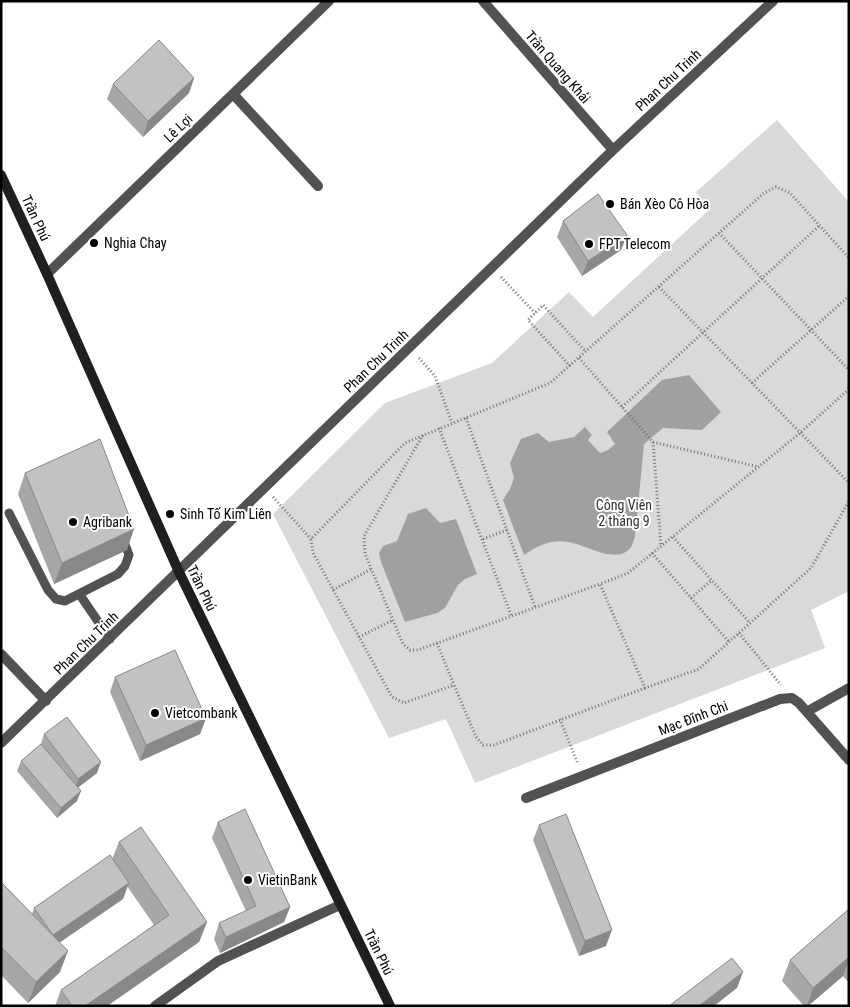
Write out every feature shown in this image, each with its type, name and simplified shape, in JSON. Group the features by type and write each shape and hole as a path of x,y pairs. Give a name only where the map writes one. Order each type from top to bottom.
{"street":[{"name":"Lê Lợi","path":"47,274 329,1"},
{"name":"Trần Quang Khải","path":"483,1 613,150"},
{"name":"Phan Chu Trinh","path":"1,743 613,150 773,1"},
{"path":"234,94 318,186"},
{"name":"Trần Phú","path":"1,175 179,572 390,1006"},
{"path":"1,654 46,701"},
{"path":"808,711 849,688"},
{"name":"Mạc Đĩnh Chi","path":"526,798 780,699 792,698 808,711 849,760"},
{"path":"155,1006 218,961 340,905"}],"lane":[{"path":"9,514 48,590 56,599 65,601 118,574 125,566 129,555 120,531"},
{"path":"80,594 110,639"}],"path":[{"path":"311,539 405,442 550,384 764,193 776,188 790,193 849,258"},
{"path":"622,407 819,226"},
{"path":"719,233 849,370"},
{"path":"492,268 535,313"},
{"path":"659,287 849,482"},
{"path":"752,383 849,296"},
{"path":"570,366 528,320 543,306 586,352"},
{"path":"409,348 435,376 452,423"},
{"path":"579,358 653,442 759,467"},
{"path":"423,435 364,536 365,554 371,569 403,644 410,650 418,650 628,573 800,433 849,389"},
{"path":"466,418 535,607"},
{"path":"439,428 511,615"},
{"path":"653,442 662,546"},
{"path":"264,489 311,539 313,553 392,697 404,702 454,686"},
{"path":"437,643 476,738 483,745 494,745 699,669 811,568 849,501"},
{"path":"482,540 507,530"},
{"path":"673,537 750,623"},
{"path":"652,553 729,642"},
{"path":"333,590 371,569"},
{"path":"691,598 712,580"},
{"path":"600,584 645,688"},
{"path":"359,637 393,620"},
{"path":"738,633 776,679"},
{"path":"560,719 575,756"}],"green space":[{"name":"Công Viên 2 tháng 9","path":"777,120 849,202 849,591 811,610 825,648 475,783 446,719 389,738 273,514 385,403 492,363 569,292 593,317 710,209 696,192"}],"shaded area":[{"path":"689,375 721,412 702,430 663,428 644,444 635,536 631,547 618,555 562,541 550,542 539,546 524,555 503,500 514,478 510,463 521,439 538,433 549,442 574,437 585,427 592,435 588,440 600,453 608,450 615,444 607,432 662,380"},
{"path":"426,508 440,523 456,519 477,574 465,579 458,585 445,608 437,613 405,622 379,553 383,546 397,541 408,514"}],"building":[{"path":"159,40 194,78 148,121 113,84"},
{"path":"598,194 627,235 588,261 563,221"},
{"name":"Agribank","path":"100,439 134,529 62,563 25,473"},
{"name":"Vietcombank","path":"175,650 206,718 146,745 115,677"},
{"path":"67,717 101,762 78,779 44,734"},
{"path":"41,744 81,791 61,808 21,761"},
{"path":"245,809 290,907 226,937 219,923 256,906 218,822"},
{"path":"566,814 612,930 585,941 539,825"},
{"path":"141,827 207,922 85,1006 72,1006 61,990 169,915 119,842"},
{"path":"110,855 129,883 53,935 34,908"},
{"path":"1,882 68,951 36,982 1,947"},
{"path":"849,909 849,957 813,988 790,960"},
{"path":"732,958 743,972 699,1006 669,1006"}],"place":[{"name":"Bán Xèo Cô Hòa","path":"610,204"},
{"name":"Nghia Chay","path":"94,243"},
{"name":"FPT Telecom","path":"589,244"},
{"name":"Sinh Tố Kim Liên","path":"170,514"},
{"name":"Agribank","path":"73,522"},
{"name":"Vietcombank","path":"155,713"},
{"name":"VietinBank","path":"248,880"}]}
